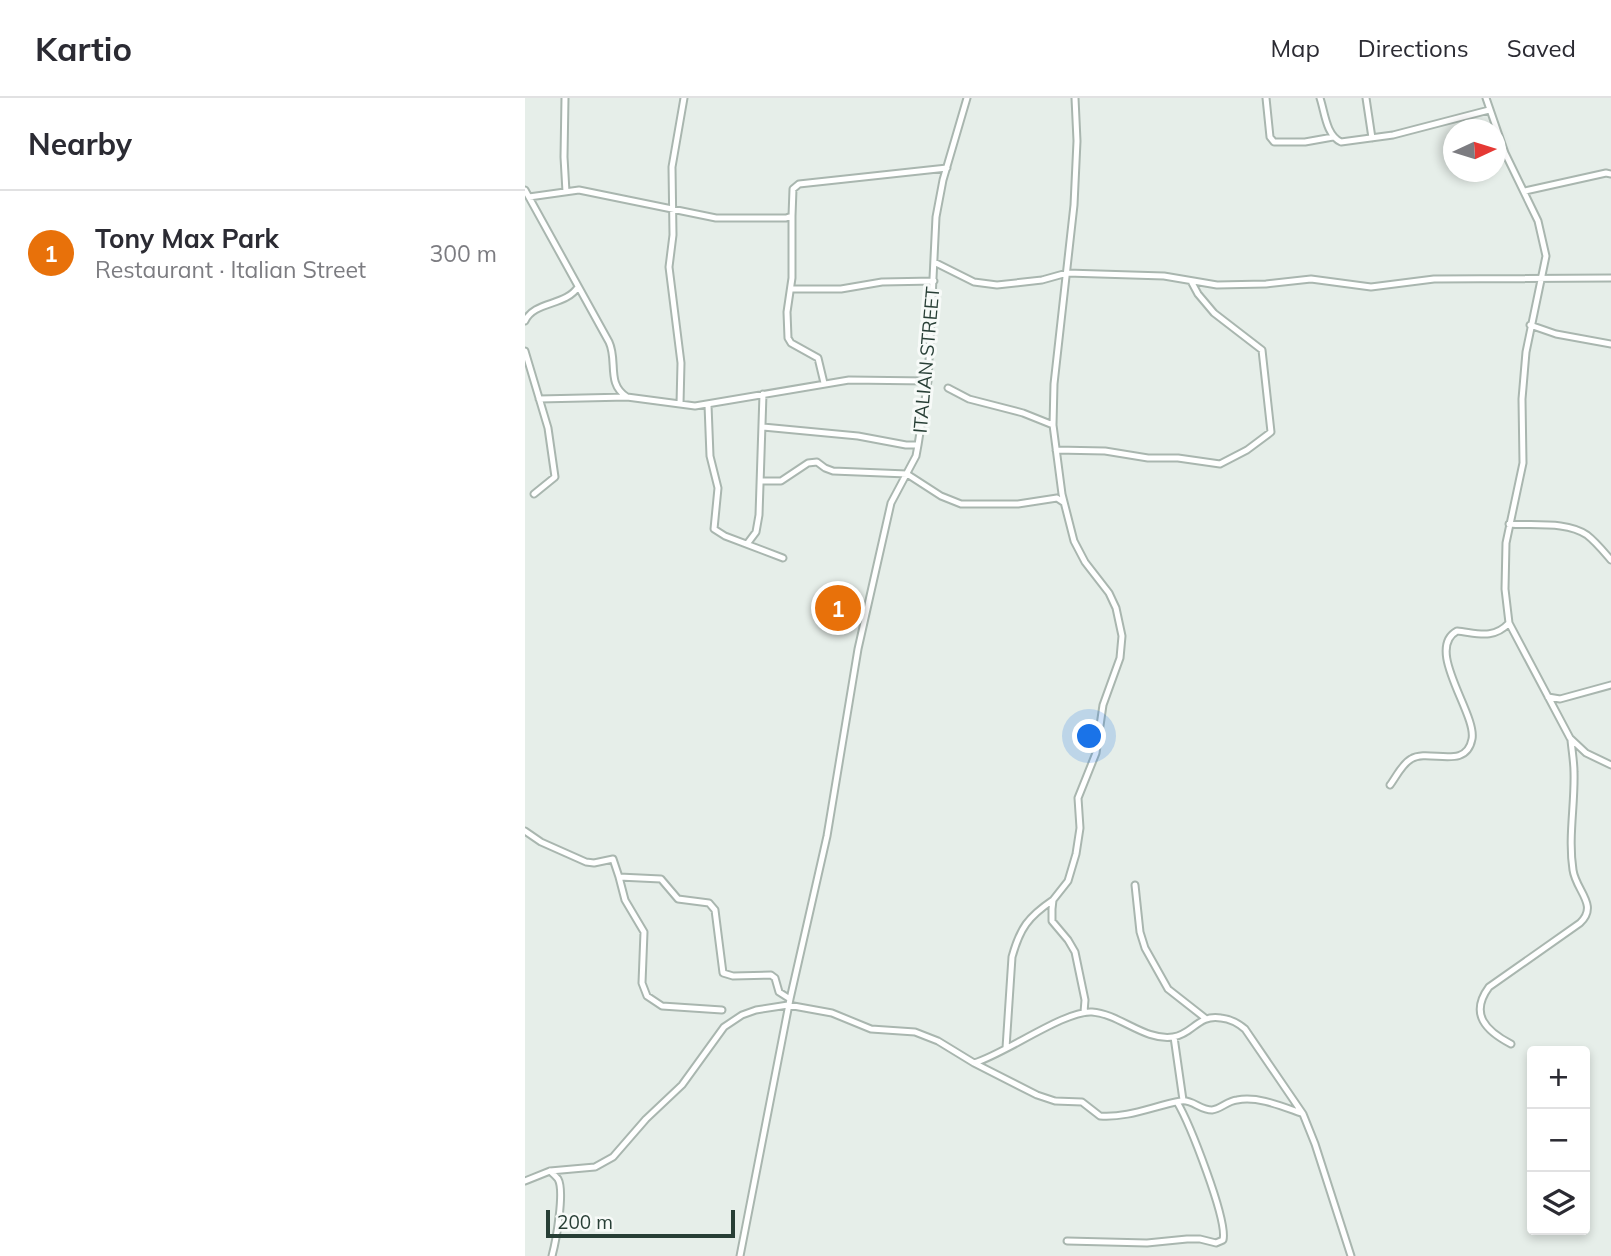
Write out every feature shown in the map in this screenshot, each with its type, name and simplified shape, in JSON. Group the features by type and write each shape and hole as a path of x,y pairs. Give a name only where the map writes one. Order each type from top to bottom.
{"street":[{"path":"565,98 566,192"},
{"path":"680,404 681,363 670,283 672,167 684,98"},
{"name":"ITALIAN STREET","path":"740,1256 789,1002 831,807 858,649 891,502 916,456 928,381 936,217 967,98"},
{"path":"1006,1048 1012,957 1019,932 1028,918 1053,900 1068,881 1080,828 1078,798 1096,753 1103,705 1121,658 1122,636 1116,608 1109,593 1080,552 1063,502 1053,425 1054,384 1074,205 1077,141 1075,98"},
{"path":"1266,98 1270,137 1274,142 1305,142 1333,137"},
{"path":"1320,98 1333,137 1341,142 1393,135 1489,110"},
{"path":"1366,98 1372,138"},
{"path":"1486,98 1505,153 1525,191 1544,241 1546,257 1530,325 1523,399 1523,463 1509,524 1505,558 1509,623 1570,738 1586,753 1611,765"},
{"path":"824,383 818,358 789,341 787,312 791,289 793,188 799,184 947,168"},
{"path":"1525,191 1611,174"},
{"path":"525,190 612,348 615,383 627,397"},
{"path":"529,197 589,191 716,218 792,216"},
{"path":"934,262 984,285 1042,280 1067,273 1164,276 1207,285 1247,285 1311,279 1371,287 1434,279 1611,278"},
{"path":"791,289 841,289 882,282 934,281"},
{"path":"1056,450 1105,451 1148,458 1178,458 1220,464 1247,450 1271,432 1262,350 1214,313 1191,281"},
{"path":"525,321 531,312 568,297 578,287"},
{"path":"1530,325 1556,334 1611,344"},
{"path":"525,351 552,444 555,477 534,494"},
{"path":"539,399 627,397 708,405 849,380 928,381"},
{"path":"948,388 969,399 1023,413 1053,425"},
{"path":"747,544 756,532 761,481 763,394"},
{"path":"708,405 710,456 718,488 714,529 783,558"},
{"path":"763,427 918,445"},
{"path":"761,481 781,481 813,462 833,471 907,474 941,496 961,504 1018,504 1057,498 1063,502"},
{"path":"1509,524 1565,526 1578,530 1589,537 1611,560"},
{"path":"1389,785 1410,760 1420,757 1452,758 1464,753 1472,740 1471,727 1447,660 1451,635 1457,631 1485,636 1500,632 1509,623"},
{"path":"1548,697 1560,699 1611,685"},
{"path":"1511,1044 1484,1025 1481,1002 1484,993 1580,923 1588,912 1589,906 1577,886 1573,870 1571,835 1574,772 1570,738"},
{"path":"525,831 541,842 586,862 613,859 625,900 644,932 642,983 646,996 662,1006 722,1010"},
{"path":"618,877 661,879 678,899 709,903 715,910 723,973 733,976 771,975 775,978 779,992 789,1002"},
{"path":"1135,885 1140,932 1145,948 1168,989 1205,1018"},
{"path":"1053,900 1052,921 1072,946 1077,960 1085,1000 1084,1012"},
{"path":"525,1181 549,1171 594,1167 607,1161 682,1084 725,1027 742,1015 789,1002 832,1013 871,1029 915,1032 938,1041 1037,1095 1055,1101 1082,1102 1100,1116 1133,1115 1180,1101 1208,1110 1217,1109 1235,1100 1251,1099 1303,1114"},
{"path":"974,1063 1084,1012 1108,1016 1157,1036 1174,1037 1205,1018 1228,1019 1238,1023 1245,1029 1303,1114 1351,1256"},
{"path":"1067,1241 1147,1243 1200,1238 1216,1243 1223,1240 1224,1229 1216,1202 1180,1101 1174,1037"},
{"path":"549,1171 557,1177 559,1184 558,1228 552,1256"}],"place":[{"name":"Tony Max Park","path":"838,608"}]}
